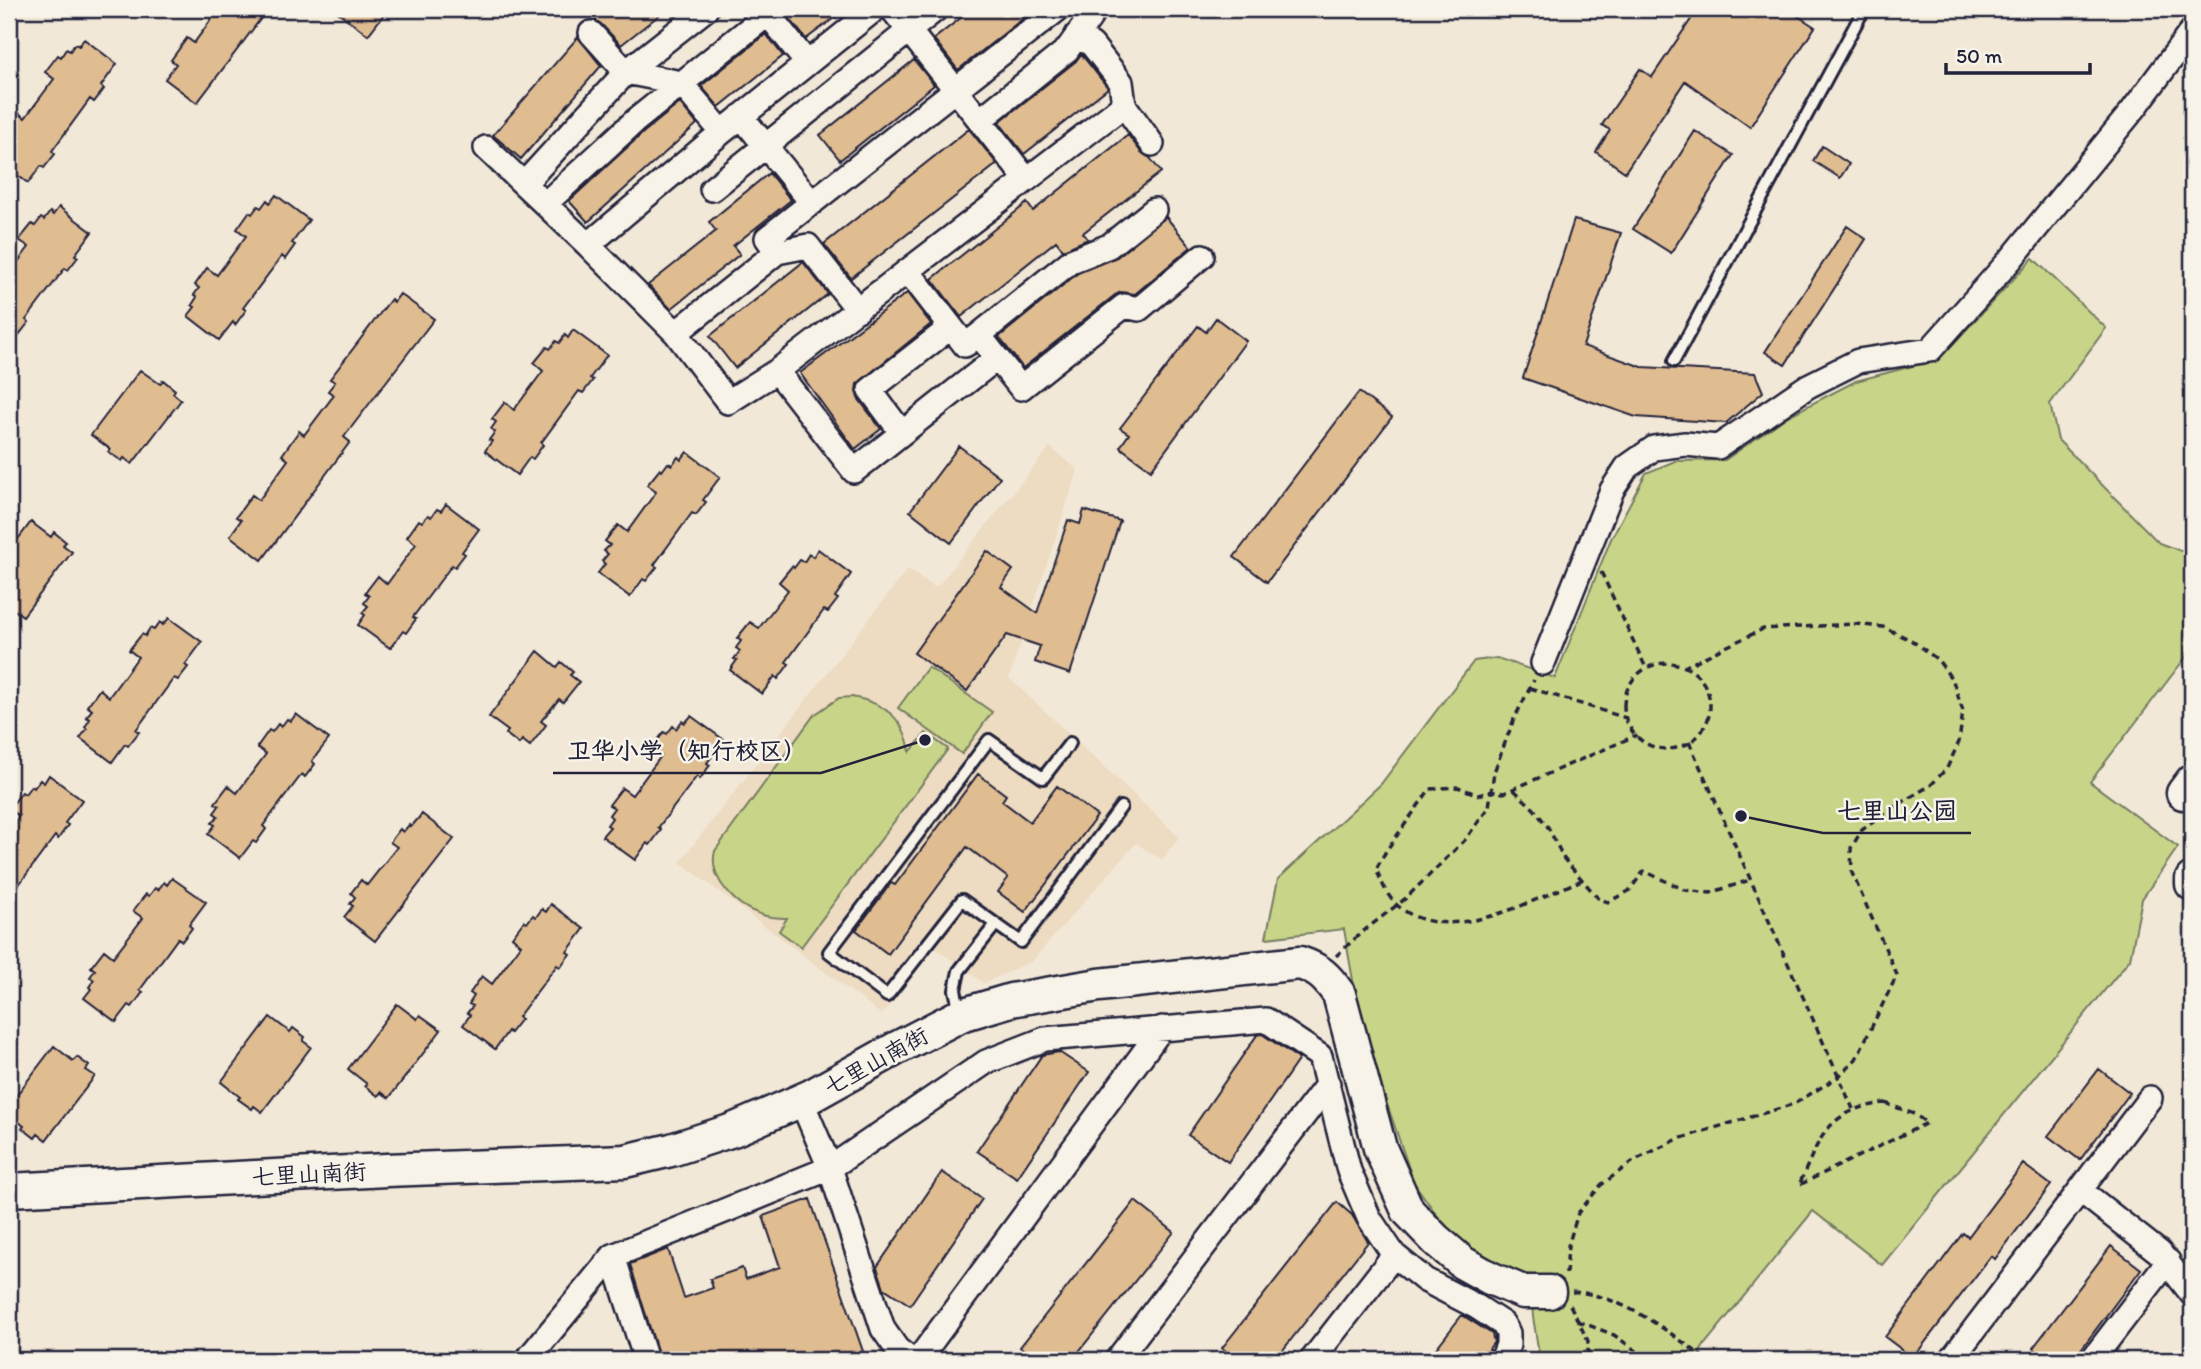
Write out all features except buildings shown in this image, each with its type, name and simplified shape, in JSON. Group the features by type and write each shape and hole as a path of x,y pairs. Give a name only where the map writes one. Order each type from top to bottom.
{"street":[{"path":"524,184 626,72 706,9"},
{"path":"589,245 741,116 875,9"},
{"path":"892,9 1026,179"},
{"path":"712,189 936,9"},
{"path":"777,252 767,238 1058,9"},
{"path":"980,120 1067,50 1096,9"},
{"path":"545,204 635,121 768,10 807,63"},
{"path":"1543,663 1612,490 1628,467 1654,447 1685,444 1718,447 1808,386 1858,361 1930,350 2020,248 2133,110 2192,31"},
{"path":"591,33 626,72 681,83 722,132"},
{"path":"1077,35 1092,45 1121,82 1124,105 1152,144"},
{"path":"486,148 589,245 676,333 728,402 778,371 1124,105"},
{"path":"741,116 812,203"},
{"path":"908,271 965,345 1071,261 1109,246 1153,211"},
{"path":"676,333 777,252 808,246 859,310"},
{"path":"979,335 1021,388 1125,306 1139,309 1202,256"},
{"path":"902,433 870,390 951,327"},
{"path":"778,371 854,471 997,358"},
{"name":"七里山南街","path":"9,1190 386,1170 625,1161 671,1150 733,1130 801,1100 961,1015 1012,1000 1099,985 1300,963 1317,969 1322,974"},
{"path":"1322,974 1339,994 1380,1148 1408,1211 1463,1263 1490,1278 1524,1292 1557,1292"},
{"path":"527,1360 613,1256 830,1168 986,1062 1045,1039 1266,1020 1321,1056 1349,1171 1369,1218 1394,1255 1425,1280 1503,1324 1508,1333 1508,1345 1502,1360"},
{"path":"918,1360 1162,1028"},
{"path":"1117,1360 1328,1084"},
{"path":"1951,1360 2150,1098"},
{"path":"801,1100 830,1168 883,1329 897,1349 911,1360"},
{"path":"2080,1190 2168,1261 2192,1294"},
{"path":"1312,1360 1394,1255"},
{"path":"613,1256 646,1360"},
{"path":"2092,1360 2168,1261"}],"lane":[{"path":"1674,361 1864,9"},
{"path":"1070,743 1044,779 989,740 828,952 887,996 962,900 1021,942 1121,807"},
{"path":"961,1015 955,990 959,971 996,924"}],"path":[{"path":"1590,547 1646,668"},
{"path":"1588,1360 1588,1342 1578,1321 1557,1292 1578,1213 1601,1185 1635,1160 1678,1139 1794,1104 1838,1077 1856,1059 1897,975 1852,873 1851,848 1862,830 1931,785 1947,768 1959,742 1963,711 1952,681 1938,660 1911,640 1883,627 1855,624 1763,629 1686,666"},
{"path":"1322,974 1344,948 1398,905 1465,839 1489,807 1494,772 1514,719 1543,663"},
{"path":"1658,663 1686,666 1697,674 1710,698 1710,712 1705,726 1689,742 1670,749 1642,741 1632,731 1626,718 1624,703 1635,677 1658,663"},
{"path":"1530,688 1626,718"},
{"path":"1582,880 1487,919 1441,923 1414,916 1398,905 1386,891 1377,869 1386,851 1430,789 1458,787 1479,795 1491,791 1504,793 1637,735"},
{"path":"1689,742 1853,1109"},
{"path":"1514,790 1548,827 1564,859 1598,898 1608,902 1629,891 1644,872 1685,890 1710,893 1750,880"},
{"path":"1885,1103 1914,1114 1927,1123 1799,1185 1818,1142 1830,1125 1853,1109 1885,1103"},
{"path":"1557,1292 1582,1292 1647,1318 1707,1360"},
{"path":"1578,1321 1614,1335 1649,1360"}],"shaded area":[{"path":"1050,447 1078,470 1009,678 1179,837 1162,860 1136,843 1032,961 984,983 934,947 882,1015 680,862 908,569 936,588"}],"green space":[{"path":"2033,258 2106,328 2050,404 2058,440 2159,543 2192,555 2192,649 2090,782 2178,847 2142,899 2130,959 1882,1265 1813,1211 1695,1360 1540,1360 1533,1317 1531,1275 1503,1270 1479,1255 1447,1229 1414,1183 1358,1009 1344,929 1266,938 1278,879 1381,784 1474,661 1497,658 1555,678 1611,539 1646,473 1675,461 1725,460 1788,416 1856,381 1939,359"},
{"path":"928,667 992,712 962,754 898,708"},
{"path":"852,697 874,703 892,714 903,730 910,752 926,733 948,749 801,947 779,931 787,918 767,916 741,905 733,898 716,871 715,851 814,715 839,698"}],"place":[{"name":"卫华小学（知行校区）","path":"925,740"},
{"name":"七里山公园","path":"1741,816"}]}
